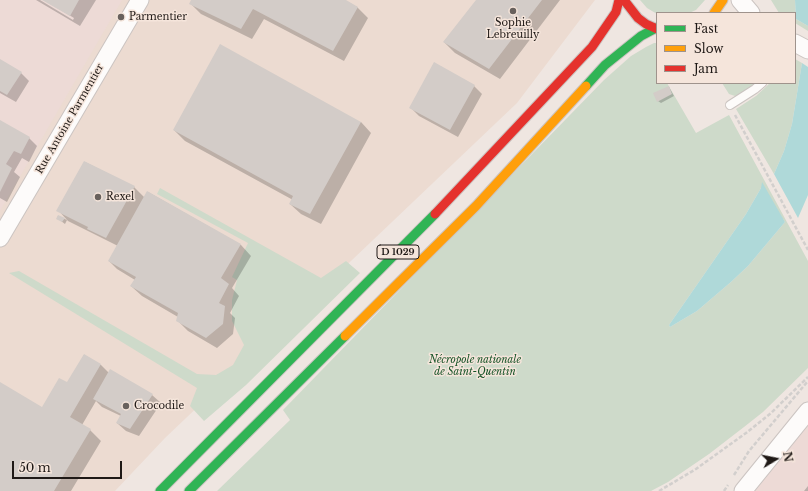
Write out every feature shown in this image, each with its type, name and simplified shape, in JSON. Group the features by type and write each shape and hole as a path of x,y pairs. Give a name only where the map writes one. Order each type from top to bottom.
{"main road":[{"name":"D 1029","path":"160,491 460,189 592,47 616,12 619,0"},
{"path":"624,0 638,18 656,28"},
{"path":"715,12 723,0"},
{"name":"D 1029","path":"189,491 476,206 605,65 641,36 656,28"}],"street":[{"name":"Rue Antoine Parmentier","path":"0,238 140,0"},
{"path":"740,0 750,12"},
{"path":"743,491 808,411"}],"lane":[{"path":"730,106 761,84"}],"path":[{"path":"730,106 808,250"},
{"path":"659,491 696,469 746,433 771,413 808,378"},
{"path":"724,491 749,451 808,381"}],"shaded area":[{"path":"0,0 122,0 0,211"},
{"path":"121,0 595,0 517,103 165,438 115,491 0,491 0,201"},
{"path":"808,403 808,491 736,491"}],"green space":[{"path":"640,0 705,0 696,10 691,12 656,12 656,13 647,8"},
{"path":"771,0 795,0 796,12 778,12"},
{"path":"796,19 808,26 808,31 796,24"},
{"name":"Nécropole nationale de Saint-Quentin","path":"656,43 656,84 668,84 696,133 729,115 808,261 808,368 763,412 744,427 709,454 668,482 651,491 217,491 290,420 283,410 604,80 631,56","holes":["761,188 785,222 748,266 697,311 670,327 669,325 746,214"]},
{"path":"796,60 802,63 792,124 784,151 774,174 736,109 756,96 769,84 796,84"},
{"path":"723,84 755,84 741,94 735,96 729,94"},
{"path":"160,188 321,278 346,261 360,273 246,385 204,421 190,406 197,388 9,273 19,271 197,374 216,375 233,365 244,345 232,321 232,300 237,280 232,277 248,243 157,194"}],"water":[{"path":"795,0 808,0 808,26 796,19"},
{"path":"802,63 808,67 808,195 798,218 774,174 784,151 792,124"},
{"path":"762,182 785,222 748,266 731,282 697,311 670,327 669,325 746,214 761,188"}],"building":[{"path":"42,0 79,0 70,16"},
{"path":"191,0 346,0 358,7 333,51 253,9 241,29 189,4"},
{"path":"476,0 542,0 489,69 443,42"},
{"path":"220,44 361,122 310,214 289,204 293,196 173,130"},
{"path":"0,59 22,72 7,95 0,91"},
{"path":"434,62 475,85 450,130 409,108"},
{"path":"669,86 672,94 657,102 653,93"},
{"path":"0,120 30,137 21,154 14,151 6,164 12,168 0,192"},
{"path":"84,161 135,186 106,238 56,211"},
{"path":"147,191 241,244 221,278 229,284 219,303 225,306 223,324 206,338 176,321 178,313 130,286 136,277 108,261"},
{"path":"58,215 65,218 62,222 56,219"},
{"path":"84,354 101,364 70,417 91,429 54,491 0,491 0,382 42,407 59,378 67,382"},
{"name":"Crocodile","path":"110,369 153,394 130,429 116,423 121,414 93,399"}],"traffic: fast":[{"path":"586,86 605,65 641,36 656,28"},
{"path":"160,491 435,214"},
{"path":"189,491 345,336"}],"traffic: slow":[{"path":"715,12 723,0"},
{"path":"345,336 476,206 586,86"}],"traffic: jam":[{"path":"435,214 592,47 616,12 619,0"},
{"path":"624,0 638,18 656,29"}],"place":[{"name":"Sophie Lebreuilly","path":"513,11"},
{"name":"Parmentier","path":"121,17"},
{"name":"Rexel","path":"98,197"},
{"name":"Crocodile","path":"126,406"}]}
